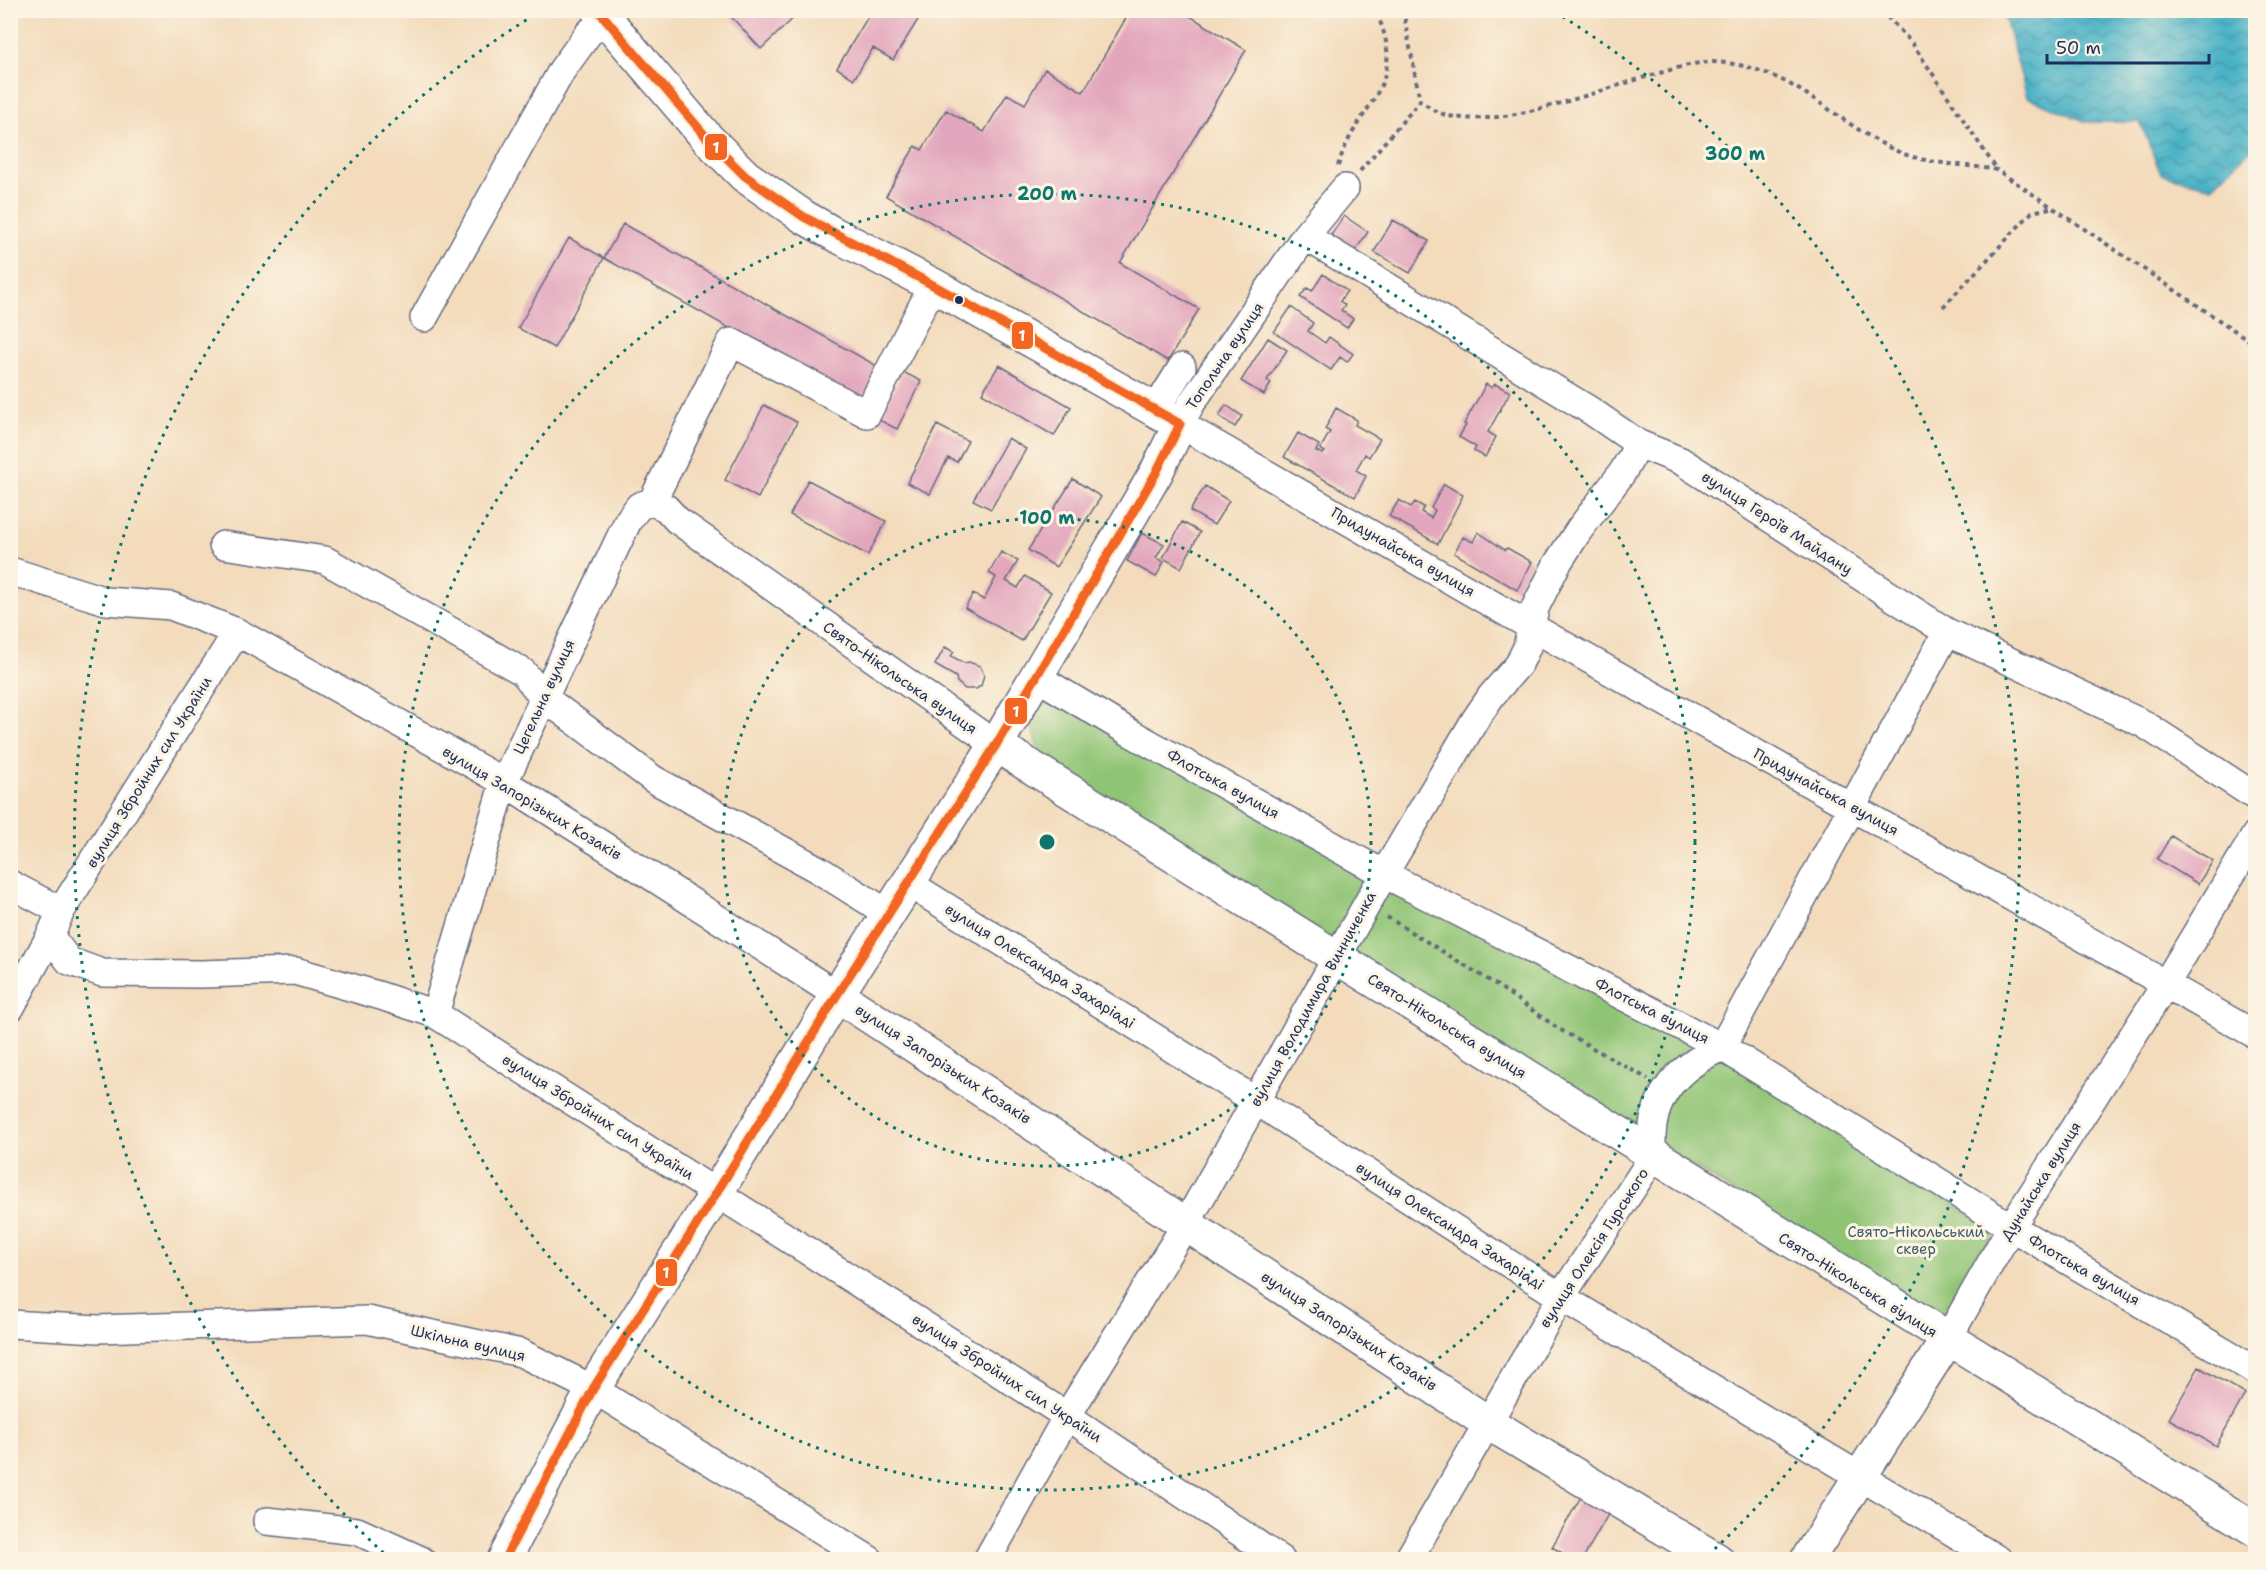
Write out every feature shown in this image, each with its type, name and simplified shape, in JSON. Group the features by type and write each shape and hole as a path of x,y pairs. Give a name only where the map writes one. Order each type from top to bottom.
{"main road":[{"name":"Придунайська вулиця","path":"601,14 707,138 745,176 804,217 933,285 1168,417"},
{"name":"Топольна вулиця","path":"504,1560 593,1389 717,1192 837,994 996,746 1156,473 1168,417"},
{"name":"Свято-Нікольська вулиця","path":"996,746 1338,957 1947,1340 2256,1530"},
{"name":"вулиця Запорізьких Козаків","path":"837,994 1487,1422 1717,1560"},
{"name":"Дунайська вулиця","path":"1807,1560 1947,1340"}],"street":[{"path":"424,318 561,70 601,14"},
{"name":"Топольна вулиця","path":"1168,417 1191,404 1305,236 1339,196"},
{"name":"вулиця Героїв Майдану","path":"1305,236 1591,411 1639,444 1681,461 1947,632 2144,724 2256,798"},
{"path":"652,502 731,342 867,414 933,285"},
{"path":"1168,417 1182,367"},
{"name":"Придунайська вулиця","path":"1168,417 1530,626 2256,1035"},
{"name":"вулиця Володимира Винниченка","path":"987,1560 1067,1416 1186,1224 1474,720 1519,664 1527,647 1530,626 1541,593 1557,564 1579,530 1622,473 1639,444"},
{"name":"Цегельна вулиця","path":"435,1014 504,782 628,521 639,506 652,502"},
{"name":"Свято-Нікольська вулиця","path":"652,502 666,508 676,519 996,746"},
{"path":"223,545 325,560 523,672 543,697 652,779 819,870 889,914"},
{"name":"вулиця Запорізьких Козаків","path":"10,571 106,601 171,606 237,632 504,782 837,994"},
{"name":"вулиця Збройних сил України","path":"11,1007 61,911 237,632"},
{"path":"1722,1047 1947,632"},
{"name":"Флотська вулиця","path":"1035,676 1129,732 1384,874 1722,1047 2011,1227 2256,1371"},
{"name":"Дунайська вулиця","path":"1947,1340 2011,1227 2165,985 2256,834"},
{"name":"вулиця Олександра Захаріаді","path":"908,883 1256,1101 1561,1297 1998,1560"},
{"path":"10,884 61,911"},
{"name":"вулиця Збройних сил України","path":"50,936 69,961 102,973 201,974 295,971 435,1014 1067,1416 1281,1560"},
{"name":"вулиця Олексія Гурського","path":"1407,1560 1561,1297 1653,1156 1651,1140 1654,1117 1667,1089 1680,1072 1701,1057 1722,1047"},
{"name":"Шкільна вулиця","path":"10,1324 98,1329 368,1320 521,1353 593,1389 870,1560"},
{"path":"267,1521 357,1531 421,1560"}],"path":[{"path":"1375,10 1385,32 1386,74 1377,96 1342,154 1328,189 1328,195 1339,196 1420,101"},
{"path":"1403,10 1420,101 1442,114 1466,119 1496,117 1554,105 1620,83 1690,65 1713,62 1741,66 1773,75 1806,92 1870,137 1901,153 1936,162 1997,170"},
{"path":"1881,10 1912,44 1997,170 2256,345"},
{"path":"1943,307 2032,212 2051,208"},
{"path":"1367,904 1498,986 1559,1029 1667,1089"}],"green space":[{"name":"Свято-Нікольський сквер","path":"1044,691 1728,1061 1995,1231 1953,1312 1943,1317 1929,1313 1052,771 1037,747 1031,723"}],"water":[{"path":"2003,11 2255,11 2255,146 2212,187 2161,174 2140,122 2087,122 2027,97"}],"building":[{"path":"725,10 802,10 761,49"},
{"path":"872,10 924,10 893,60 873,48 854,79 837,68"},
{"path":"1125,10 1180,10 1246,50 1120,263 1199,309 1168,361 886,196 915,146 922,150 946,110 984,132 1007,94 1025,104 1045,69 1083,92 1129,13"},
{"path":"1344,216 1368,232 1355,251 1331,235"},
{"path":"1393,220 1429,241 1410,273 1374,252"},
{"path":"623,224 886,371 867,405 604,258"},
{"path":"569,238 604,258 554,348 518,328"},
{"path":"1323,274 1347,291 1340,301 1345,305 1341,310 1353,319 1347,328 1300,297 1307,288 1312,291"},
{"path":"1291,307 1313,323 1308,331 1325,343 1329,337 1353,354 1347,362 1340,357 1331,370 1274,332"},
{"path":"1268,338 1287,350 1267,380 1271,383 1264,395 1241,381"},
{"path":"999,365 1071,407 1054,436 982,393"},
{"path":"903,372 921,381 897,429 879,420"},
{"path":"1486,384 1492,388 1495,384 1510,392 1488,432 1496,437 1485,457 1474,451 1476,447 1459,437"},
{"path":"764,405 797,422 758,498 725,480"},
{"path":"1226,405 1242,416 1235,427 1219,416"},
{"path":"1336,408 1357,420 1355,425 1380,439 1369,457 1365,454 1356,470 1366,476 1355,497 1284,457 1298,433 1319,445 1316,451 1323,454 1325,452 1320,449 1330,432 1325,429"},
{"path":"937,425 968,441 957,462 948,458 930,494 907,483"},
{"path":"1008,438 1026,449 991,509 973,500"},
{"path":"1073,479 1101,497 1056,567 1028,550"},
{"path":"808,480 886,521 868,555 790,515"},
{"path":"1444,484 1463,495 1438,544 1389,516 1399,500 1411,507 1415,502 1424,507 1421,512 1431,518 1435,510 1431,508"},
{"path":"1205,486 1229,501 1214,525 1190,511"},
{"path":"1182,522 1200,532 1181,568 1163,558"},
{"path":"1478,532 1505,550 1507,548 1532,562 1517,590 1454,553 1463,537 1473,542"},
{"path":"1142,533 1164,544 1156,558 1164,562 1156,577 1127,561"},
{"path":"1001,552 1018,561 1006,581 1018,588 1025,576 1051,592 1022,641 965,608 973,594 984,600 996,577 989,573"},
{"path":"945,647 954,652 951,656 964,663 969,662 980,666 984,675 981,686 976,689 965,689 957,682 956,677 935,665"},
{"path":"2171,836 2213,861 2198,884 2157,859"},
{"path":"2199,1367 2245,1394 2216,1446 2169,1419"},
{"path":"1582,1495 1610,1511 1582,1560 1574,1560 1552,1547"}],"transit line":[{"name":"1","path":"598,10 707,138 745,176 804,217 933,285 1180,424"},
{"name":"1","path":"504,1560 593,1389 837,995 996,745 1156,473 1180,424"}]}
